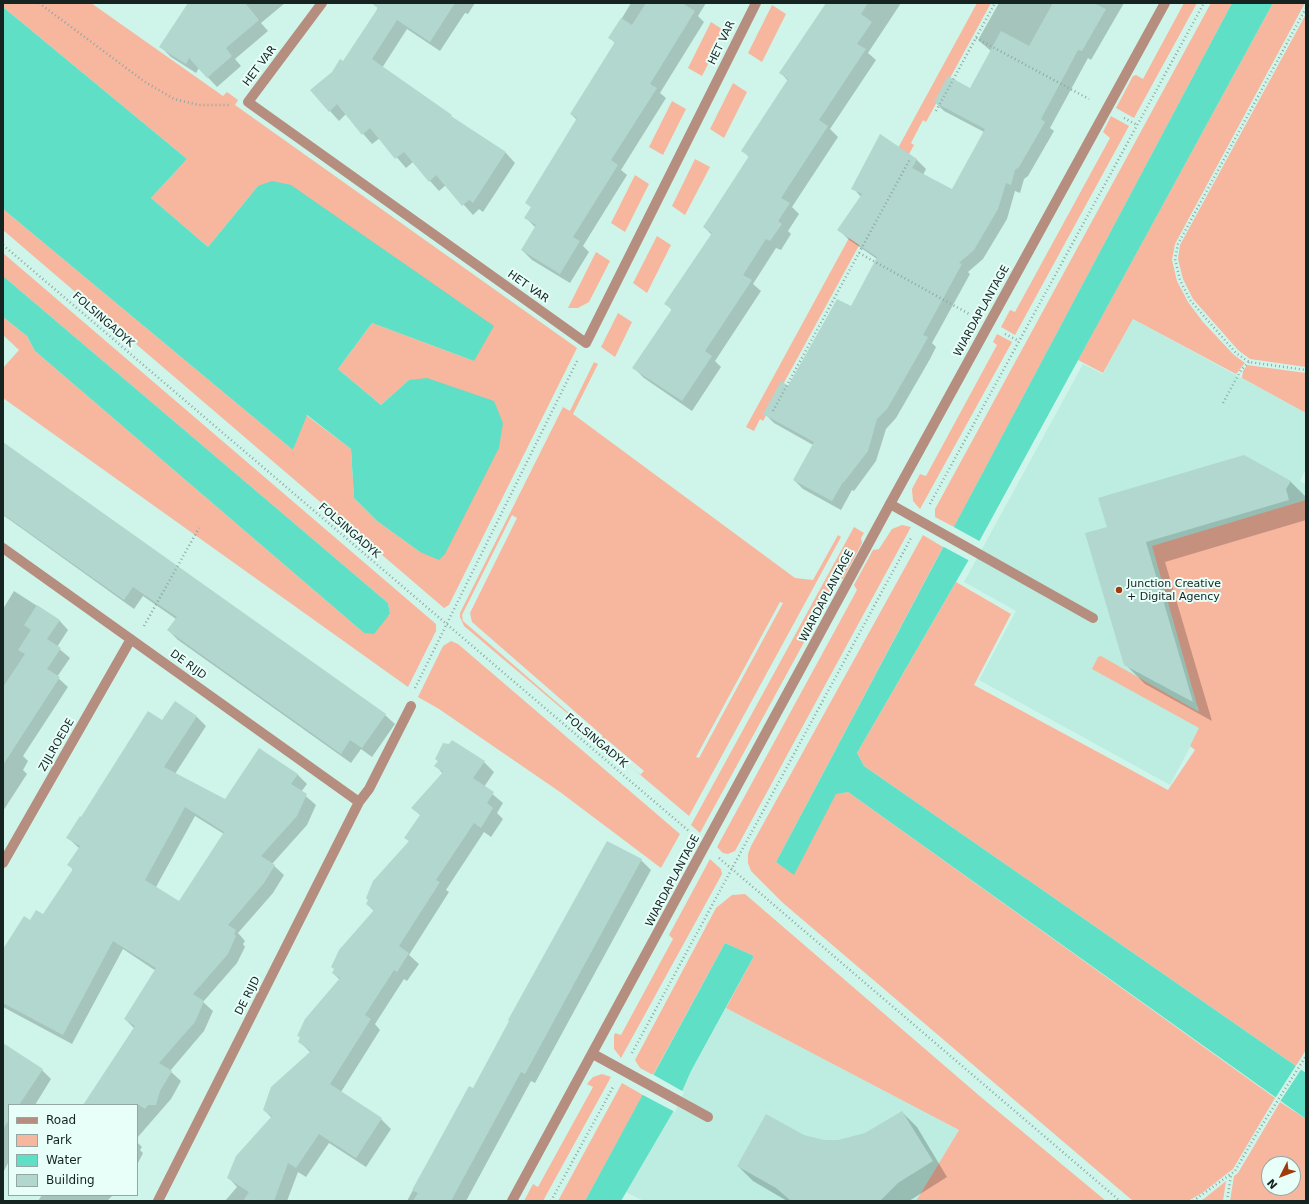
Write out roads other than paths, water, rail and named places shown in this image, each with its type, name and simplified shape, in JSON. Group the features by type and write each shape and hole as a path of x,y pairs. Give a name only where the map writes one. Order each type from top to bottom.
{"street":[{"name":"HET VAR","path":"322,3 248,102 586,343 756,3"},
{"name":"WIARDAPLANTAGE","path":"512,1201 890,504 1165,3"},
{"path":"890,504 1093,618"},
{"name":"DE RIJD","path":"3,548 359,802"},
{"name":"ZIJLROEDE","path":"3,863 131,640"},
{"name":"DE RIJD","path":"158,1201 359,802 369,789 412,706"},
{"path":"593,1054 708,1117"}],"water":[{"path":"1232,3 1273,3 975,549 857,753 864,766 1306,1073 1306,1119 848,792 836,794 794,875 776,862"},
{"path":"3,7 187,159 151,198 208,247 258,186 272,181 291,185 494,326 474,361 372,323 338,369 381,405 409,380 427,378 494,401 503,423 499,448 445,554 439,560 420,552 377,521 354,498 351,449 307,415 293,450 3,209"},
{"path":"3,276 388,603 390,614 374,634 364,633 35,351 27,336 3,317"},
{"path":"725,943 754,956 691,1071 673,1112 621,1201 585,1201"}],"place":[{"name":"Junction Creative + Digital Agency","path":"1119,590"}]}
